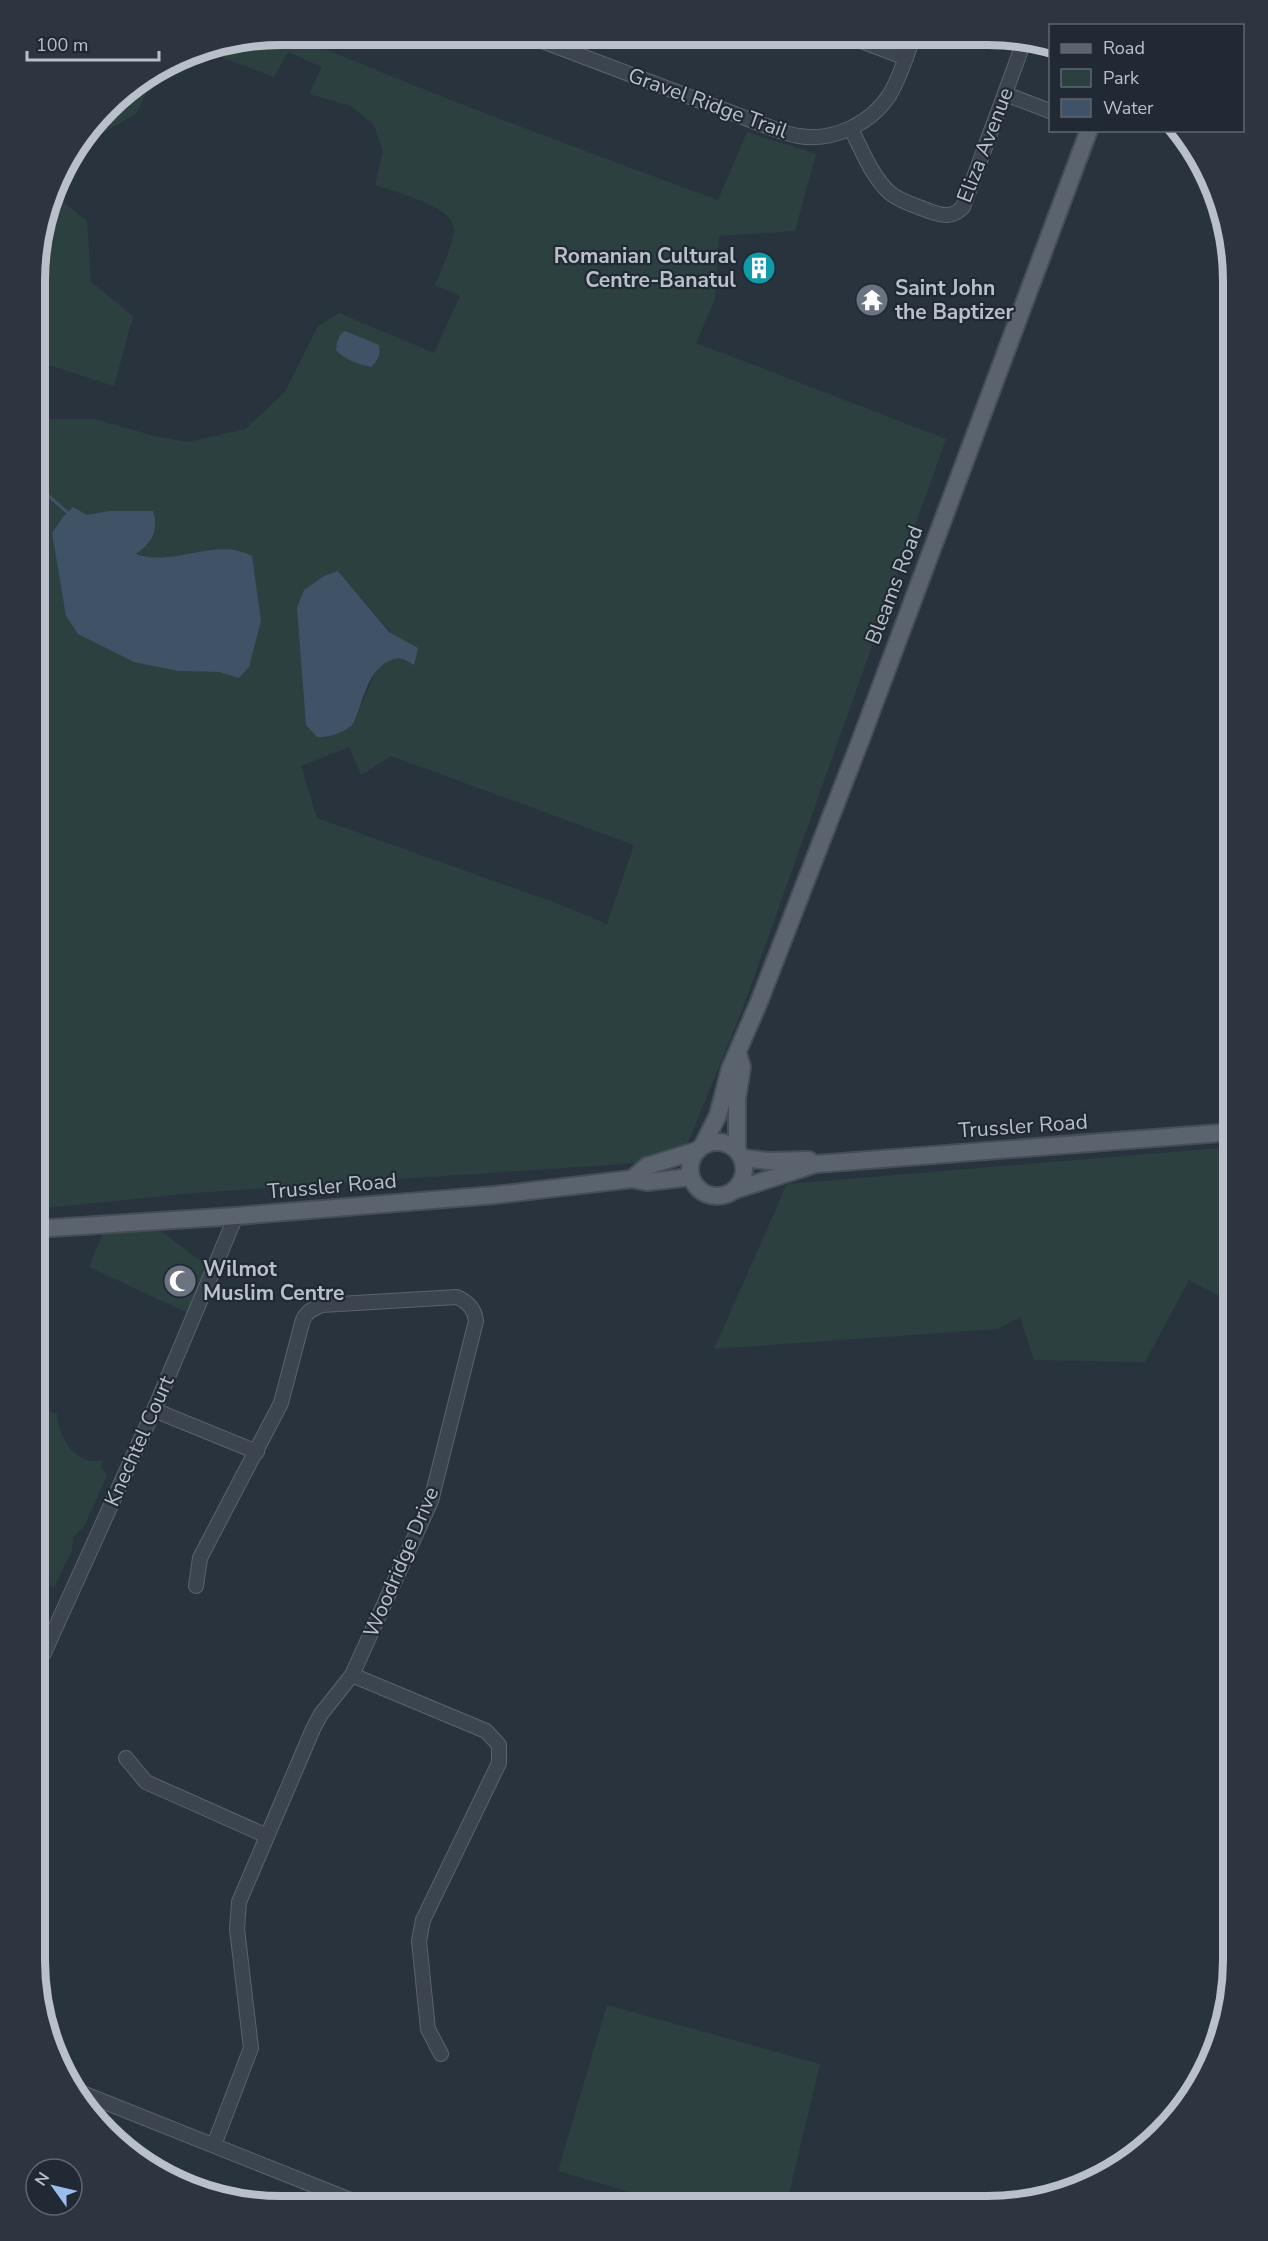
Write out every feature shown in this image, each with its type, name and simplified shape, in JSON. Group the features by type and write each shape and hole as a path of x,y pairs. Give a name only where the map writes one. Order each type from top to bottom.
{"main road":[{"name":"Bleams Road","path":"700,1148 718,1114 730,1069 738,1054 861,739 1088,132"},
{"name":"Bleams Road","path":"738,1054 742,1067 737,1099 740,1153"},
{"name":"Trussler Road","path":"735,1190 816,1164 1223,1133"},
{"path":"721,1141 740,1153 744,1175 735,1190 718,1196 709,1195 695,1185 691,1177 692,1159 700,1148 721,1141"},
{"name":"Trussler Road","path":"632,1179 647,1166 700,1148"},
{"name":"Trussler Road","path":"740,1153 768,1161 807,1159 816,1164"},
{"name":"Trussler Road","path":"45,1228 236,1216 495,1195 632,1179 647,1182 691,1177"}],"street":[{"name":"Gravel Ridge Trail","path":"553,45 800,136 820,136 851,129 871,115 889,96 911,45"},
{"path":"872,45 906,58"},
{"name":"Eliza Avenue","path":"851,129 873,170 890,193 900,200 939,215 951,215 963,207 1022,48"},
{"path":"1005,93 1049,111"},
{"name":"Knechtel Court","path":"45,1651 154,1410 236,1216"},
{"name":"Woodridge Drive","path":"196,1586 200,1558 281,1403 303,1320 311,1309 322,1305 457,1297 467,1303 473,1309 476,1322 431,1501 352,1675 321,1714 239,1902 237,1916 251,2048 214,2145"},
{"path":"154,1410 257,1452"},
{"path":"352,1675 486,1731 499,1745 499,1763 423,1920 419,1941 428,2029 441,2054"},
{"path":"126,1758 146,1782 267,1836"},
{"path":"88,2095 341,2196"}],"green space":[{"path":"316,45 504,121 718,200 747,132 816,154 795,231 719,236 715,299 696,343 946,439 744,1005 681,1160 194,1193 45,1208 45,419 95,419 154,436 188,442 245,429 285,392 318,326 339,313 434,353 460,296 435,285 453,239 453,223 436,208 375,185 383,151 374,125 351,106 309,94 322,67 288,52 274,77 215,55 250,47","holes":["73,507 124,546 145,557 169,558 213,549 219,672 178,671","338,571 390,632 418,649 405,659 396,657 378,666 353,724 325,738","349,747 361,775 391,756 634,845 607,924 556,903 317,818 301,766"]},
{"path":"149,86 137,113 103,133 98,132 103,125 125,103"},
{"path":"60,199 87,221 91,282 133,316 114,386 45,364 47,250"},
{"path":"1223,1148 1223,1298 1189,1280 1145,1362 1034,1360 1020,1317 998,1329 714,1349 787,1184"},
{"path":"161,1231 206,1265 188,1313 89,1267 103,1233"},
{"path":"45,1403 48,1411 57,1414 62,1435 75,1454 81,1458 103,1461 101,1467 107,1475 85,1525 73,1537 72,1550 54,1588 50,1585 45,1564"},
{"path":"607,2005 820,2064 788,2196 644,2196 558,2171"}],"water":[{"path":"345,331 379,345 378,357 371,367 352,361 336,350 339,337"},
{"path":"73,507 87,515 109,511 153,511 155,525 153,536 136,554 165,557 223,549 252,556 261,621 249,667 239,678 219,672 178,671 134,662 78,634 66,616 52,533"},
{"path":"338,571 389,632 418,648 414,665 399,658 389,661 377,670 369,683 352,725 335,734 317,737 306,725 297,608 304,590 324,576"}],"waterway":[{"path":"45,493 67,512"}],"place":[{"name":"Romanian Cultural Centre-Banatul","path":"759,268"},
{"name":"Saint John the Baptizer","path":"872,300"},
{"name":"Wilmot Muslim Centre","path":"180,1281"}]}
